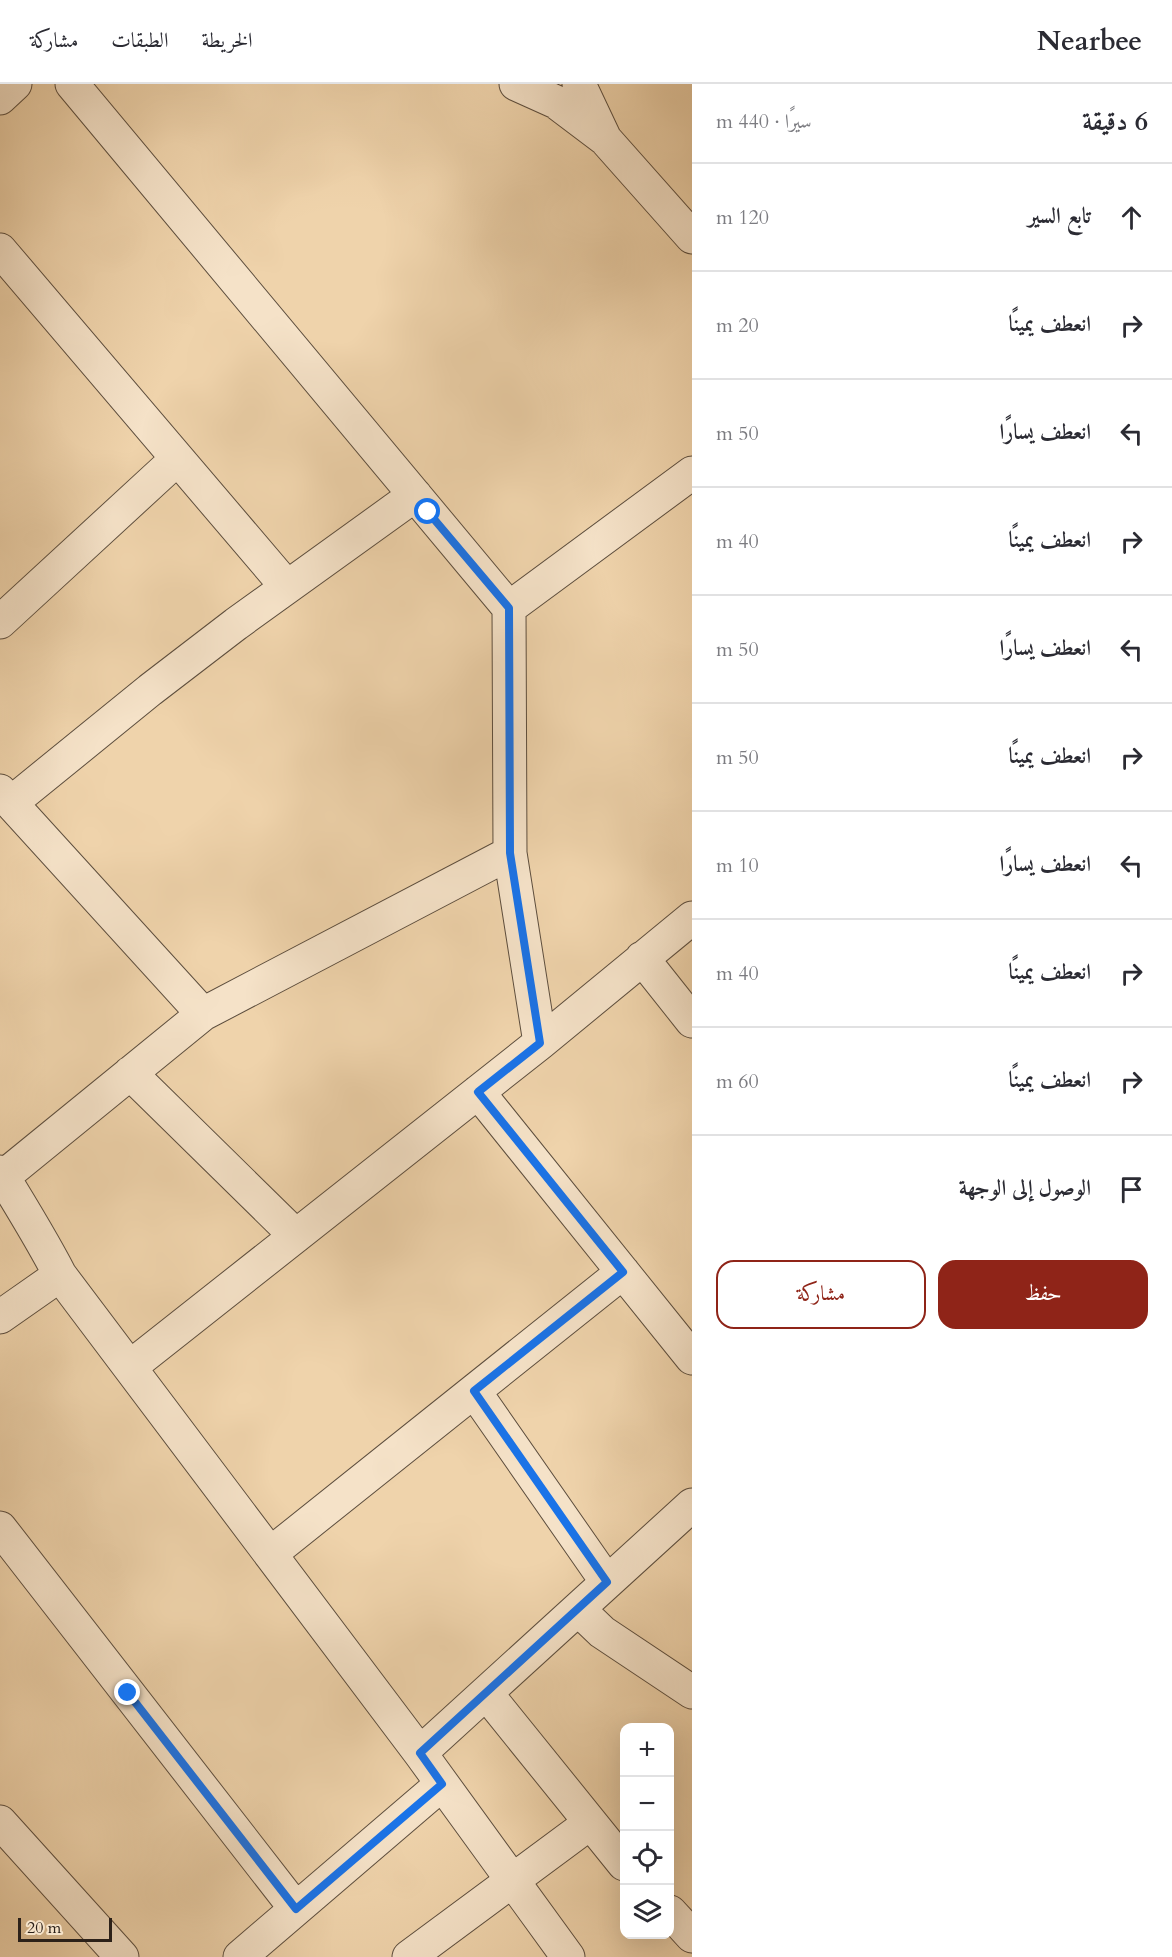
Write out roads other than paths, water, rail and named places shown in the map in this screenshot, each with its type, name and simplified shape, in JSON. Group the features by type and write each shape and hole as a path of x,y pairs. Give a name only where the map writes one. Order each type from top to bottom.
{"street":[{"path":"0,98 15,84"},
{"path":"72,84 509,608 510,853 540,1043"},
{"path":"518,84 532,84"},
{"path":"518,84 556,102 605,139 692,237"},
{"path":"579,84 605,139"},
{"path":"0,250 287,587"},
{"path":"0,622 177,459"},
{"path":"509,608 692,473"},
{"path":"203,1014 6,797 287,587 415,495"},
{"path":"510,853 203,1014 1,1174 27,1214 60,1275 420,1753 568,1957"},
{"path":"130,1367 540,1043 692,918"},
{"path":"642,958 692,1021"},
{"path":"130,1072 296,1236"},
{"path":"478,1092 692,1358"},
{"path":"270,1554 623,1272"},
{"path":"0,1317 60,1275"},
{"path":"474,1391 607,1582"},
{"path":"420,1753 692,1505"},
{"path":"0,1528 296,1909"},
{"path":"578,1609 602,1632 692,1692"},
{"path":"486,1693 620,1859"},
{"path":"240,1957 442,1784"},
{"path":"0,1822 123,1957"},
{"path":"409,1957 590,1823"},
{"path":"674,1917 692,1936"}]}
